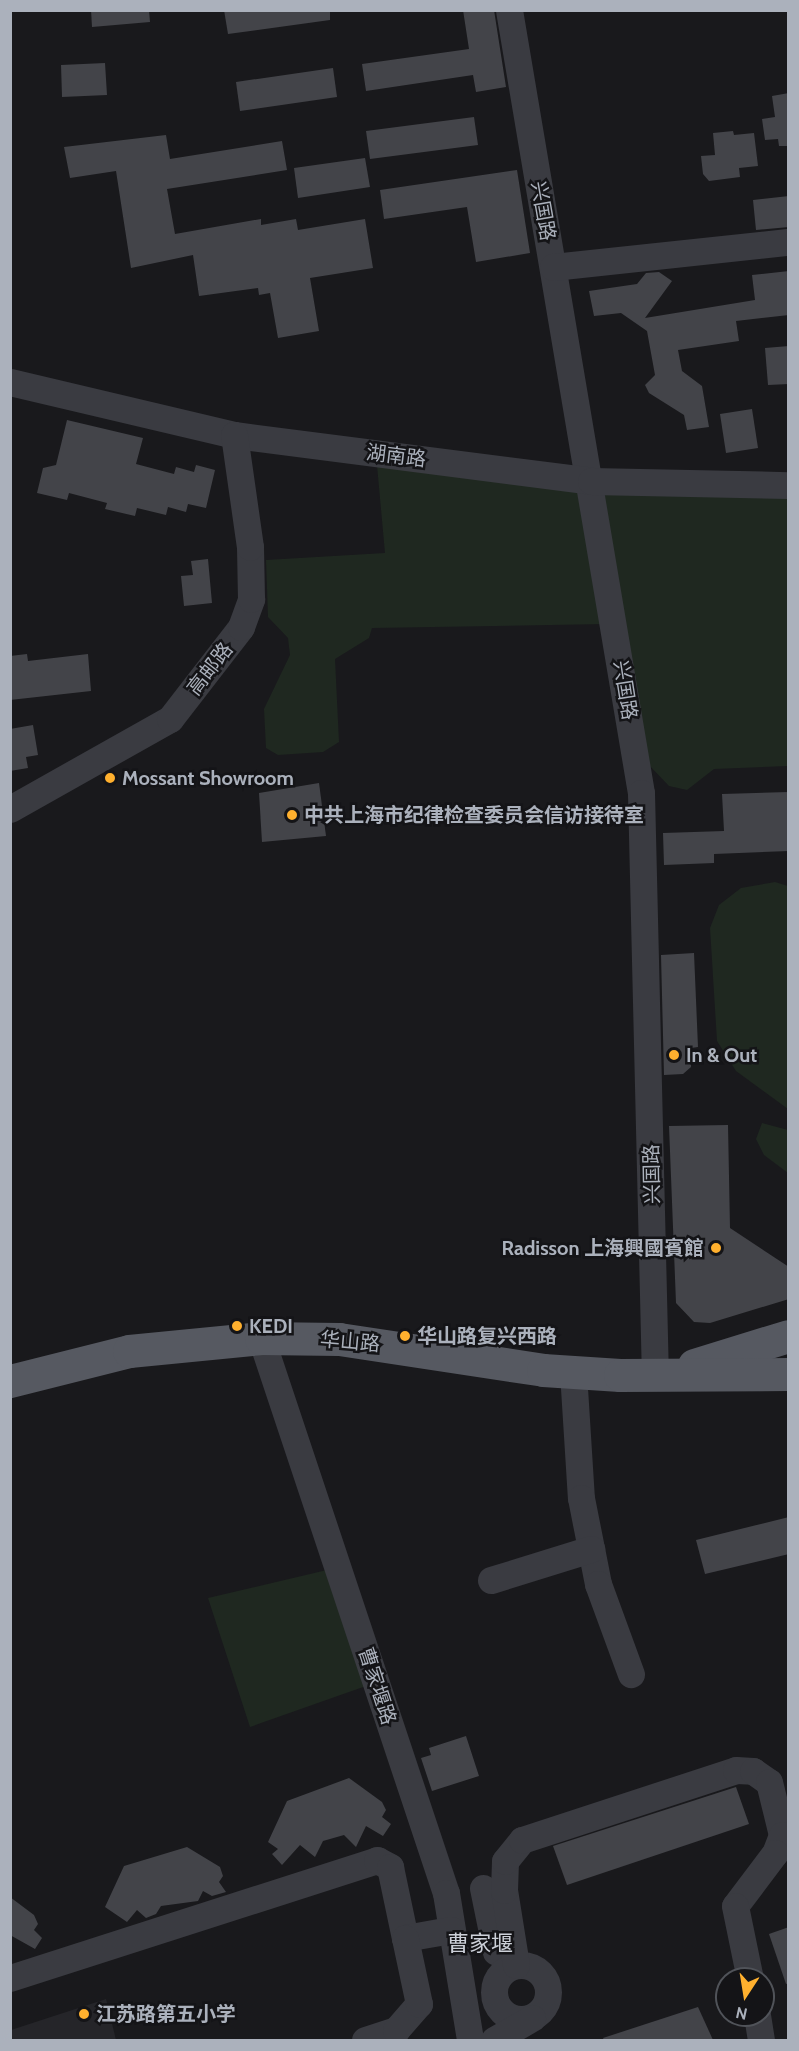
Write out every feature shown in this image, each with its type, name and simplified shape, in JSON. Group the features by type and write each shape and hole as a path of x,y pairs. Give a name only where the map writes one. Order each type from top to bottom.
{"main road":[{"name":"华山路","path":"655,1377 789,1336"},
{"name":"华山路","path":"12,1376 129,1351 261,1338 339,1339 573,1372 655,1377 789,1374"}],"street":[{"name":"兴国路","path":"509,10 591,481 641,793 655,1377"},
{"path":"553,267 789,242"},
{"name":"湖南路","path":"10,382 234,435 591,481 789,485"},
{"name":"高邮路","path":"10,809 170,719 241,627 251,599 250,548 234,435"},
{"name":"曹家堰路","path":"261,1338 446,1893 470,2040"},
{"path":"573,1372 581,1498 598,1584 631,1674"},
{"path":"491,1580 591,1549"},
{"path":"532,2018 513,2019 499,2008 494,1990 509,1970 504,1890 505,1861 522,1840 736,1770 753,1771 769,1782 782,1802 782,1835 776,1853 735,1906 748,1967"},
{"path":"10,1978 378,1860 390,1867 419,2004 396,2030 365,2040"},
{"path":"483,1888 509,1970"},
{"path":"405,1938 451,1929"},
{"path":"503,2038 546,2006 547,1980 534,1968 509,1970"}],"shaded area":[{"path":"377,465 584,489 606,624 372,628 369,638 335,659 339,742 323,752 278,755 266,748 264,709 290,655 288,638 268,617 266,560 385,553"},
{"path":"604,493 788,497 788,766 714,769 687,790 669,786 647,763"},
{"path":"775,882 788,886 788,1109 736,1071 717,1041 710,928 719,905 741,888"},
{"path":"762,1123 788,1130 788,1173 764,1155 756,1139"},
{"path":"327,1570 366,1686 250,1727 208,1598"},
{"name":"江苏路第五小学","path":"106,1999 116,2040 11,2040 11,2030"}],"building":[{"path":"91,10 149,10 150,22 92,27"},
{"path":"224,10 330,10 330,20 228,34"},
{"path":"463,10 494,10 506,87 476,92 473,75 366,91 362,64 469,49"},
{"path":"105,63 107,95 62,97 61,65"},
{"path":"333,68 337,97 240,111 236,82"},
{"path":"789,93 789,146 779,146 778,139 765,140 762,119 775,117 772,96"},
{"path":"474,117 478,145 370,159 366,131"},
{"path":"733,131 734,135 754,133 758,166 739,168 740,177 709,181 703,174 701,156 715,155 713,133"},
{"path":"166,135 170,159 282,141 287,170 167,189 175,234 261,219 261,225 296,219 298,230 365,219 373,268 310,278 319,331 278,338 270,293 259,295 258,288 199,296 193,255 131,268 116,171 70,178 64,147"},
{"path":"365,158 370,187 298,198 294,168"},
{"path":"517,170 530,253 476,262 467,207 384,219 380,190"},
{"path":"789,196 789,227 756,230 753,200"},
{"path":"789,271 789,315 736,321 739,341 678,350 682,371 702,386 709,427 687,430 684,415 649,393 645,385 655,375 647,331 621,313 594,316 589,291 637,284 646,273 659,272 672,281 645,318 755,300 752,275"},
{"path":"789,346 789,384 768,385 765,348"},
{"path":"752,409 758,448 726,453 720,414"},
{"path":"67,420 143,438 136,464 174,474 176,467 194,472 196,465 215,470 206,508 188,504 186,512 168,507 166,515 137,508 135,516 105,509 107,503 69,493 67,500 37,493 43,468 56,465"},
{"path":"208,559 212,603 184,606 181,576 193,575 191,561"},
{"path":"27,654 28,661 88,654 91,691 10,700 10,656"},
{"path":"33,725 38,755 26,757 28,768 10,771 10,729"},
{"name":"中共上海市纪律检查委员会信访接待室","path":"319,783 326,836 262,842 259,793"},
{"path":"789,792 789,851 714,854 714,863 664,865 663,833 724,831 722,794"},
{"path":"694,953 698,1047 691,1048 691,1067 683,1074 664,1075 661,955"},
{"name":"Radisson 上海興國賓館","path":"728,1125 730,1228 789,1267 789,1299 710,1323 694,1322 676,1303 669,1126"},
{"path":"789,1517 789,1554 705,1574 696,1540"},
{"path":"466,1736 479,1776 432,1791 421,1758 431,1755 429,1748"},
{"path":"349,1778 382,1802 386,1810 382,1817 391,1824 383,1836 366,1826 356,1847 344,1835 323,1841 315,1857 300,1845 282,1865 272,1854 278,1849 268,1842 287,1801"},
{"path":"736,1787 749,1824 567,1885 553,1846"},
{"path":"187,1847 220,1867 223,1876 219,1882 226,1892 212,1896 203,1891 198,1901 161,1906 156,1914 146,1918 137,1910 127,1922 105,1907 124,1866"},
{"path":"10,1897 34,1915 38,1924 34,1930 42,1938 35,1949 10,1935"},
{"path":"789,1927 789,1983 786,1984 769,1934"},
{"path":"698,2007 713,2040 604,2040 603,2038"}],"place":[{"name":"Mossant Showroom","path":"110,778"},
{"name":"中共上海市纪律检查委员会信访接待室","path":"292,815"},
{"name":"In & Out","path":"674,1055"},
{"name":"Radisson 上海興國賓館","path":"716,1248"},
{"name":"KEDI","path":"237,1326"},
{"name":"华山路复兴西路","path":"405,1336"},
{"name":"江苏路第五小学","path":"84,2014"}],"district":[{"name":"曹家堰","path":"480,1944"}]}
